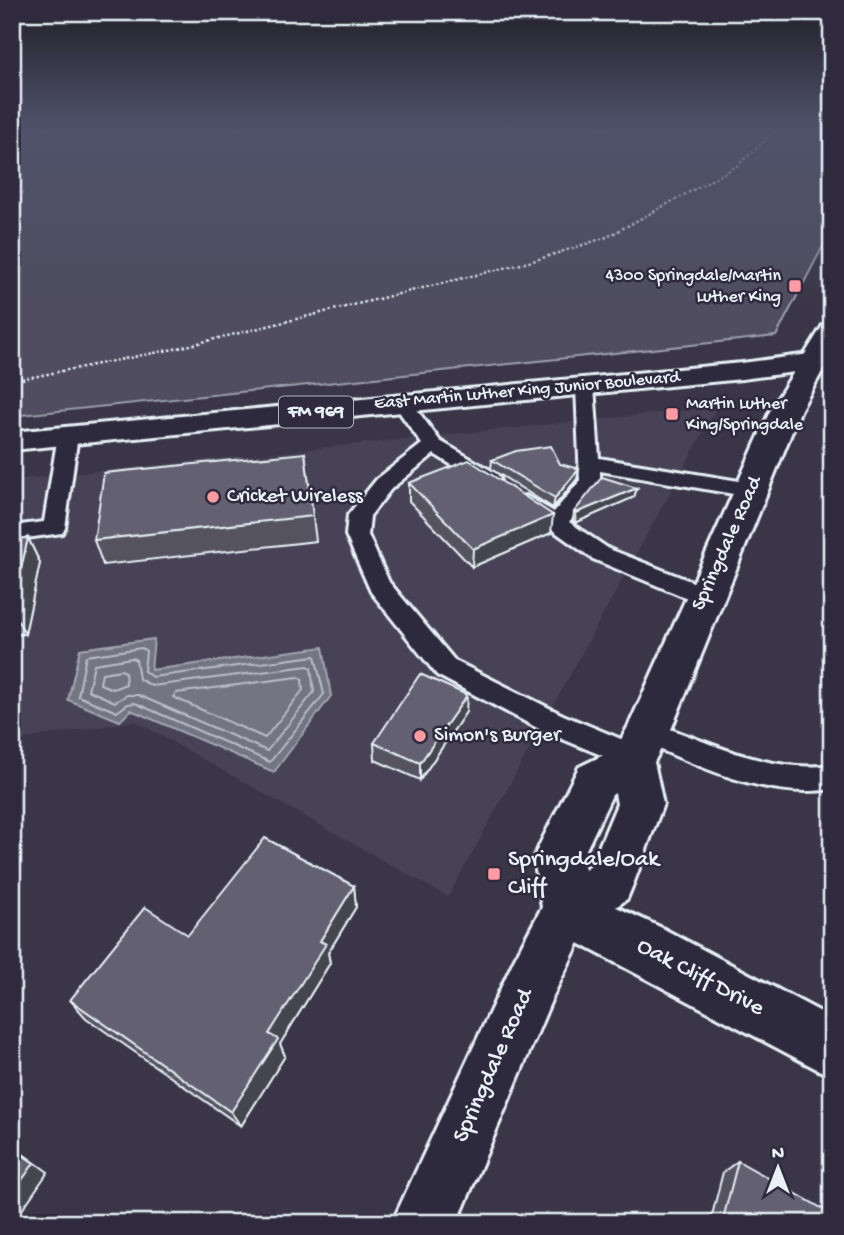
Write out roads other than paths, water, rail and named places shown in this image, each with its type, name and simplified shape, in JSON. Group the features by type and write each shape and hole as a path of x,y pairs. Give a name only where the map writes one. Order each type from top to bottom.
{"main road":[{"name":"Springdale Road","path":"424,1223 533,979 568,910 609,882 640,804 639,750 786,409 826,361 832,331"},
{"name":"East Martin Luther King Junior Boulevard","path":"12,441 826,361"},
{"name":"Oak Cliff Drive","path":"568,910 832,1049"}],"lane":[{"path":"556,523 590,482 585,386"},
{"path":"401,403 433,445 503,487 601,554 705,596"},
{"path":"12,533 54,528 68,435"},
{"path":"433,445 384,484 359,515 357,535 379,586 446,668 553,723 639,750 817,781 832,777"},
{"path":"589,463 751,490"}],"water":[{"path":"154,639 151,670 323,647 331,696 274,772 131,710 120,721 68,700 80,649"}],"place":[{"name":"4300 Springdale/Martin Luther King","path":"795,286"},
{"name":"Martin Luther King/Springdale","path":"672,414"},
{"name":"Cricket Wireless","path":"213,497"},
{"name":"Simon's Burger","path":"420,736"},
{"name":"Springdale/Oak Cliff","path":"494,874"}]}
